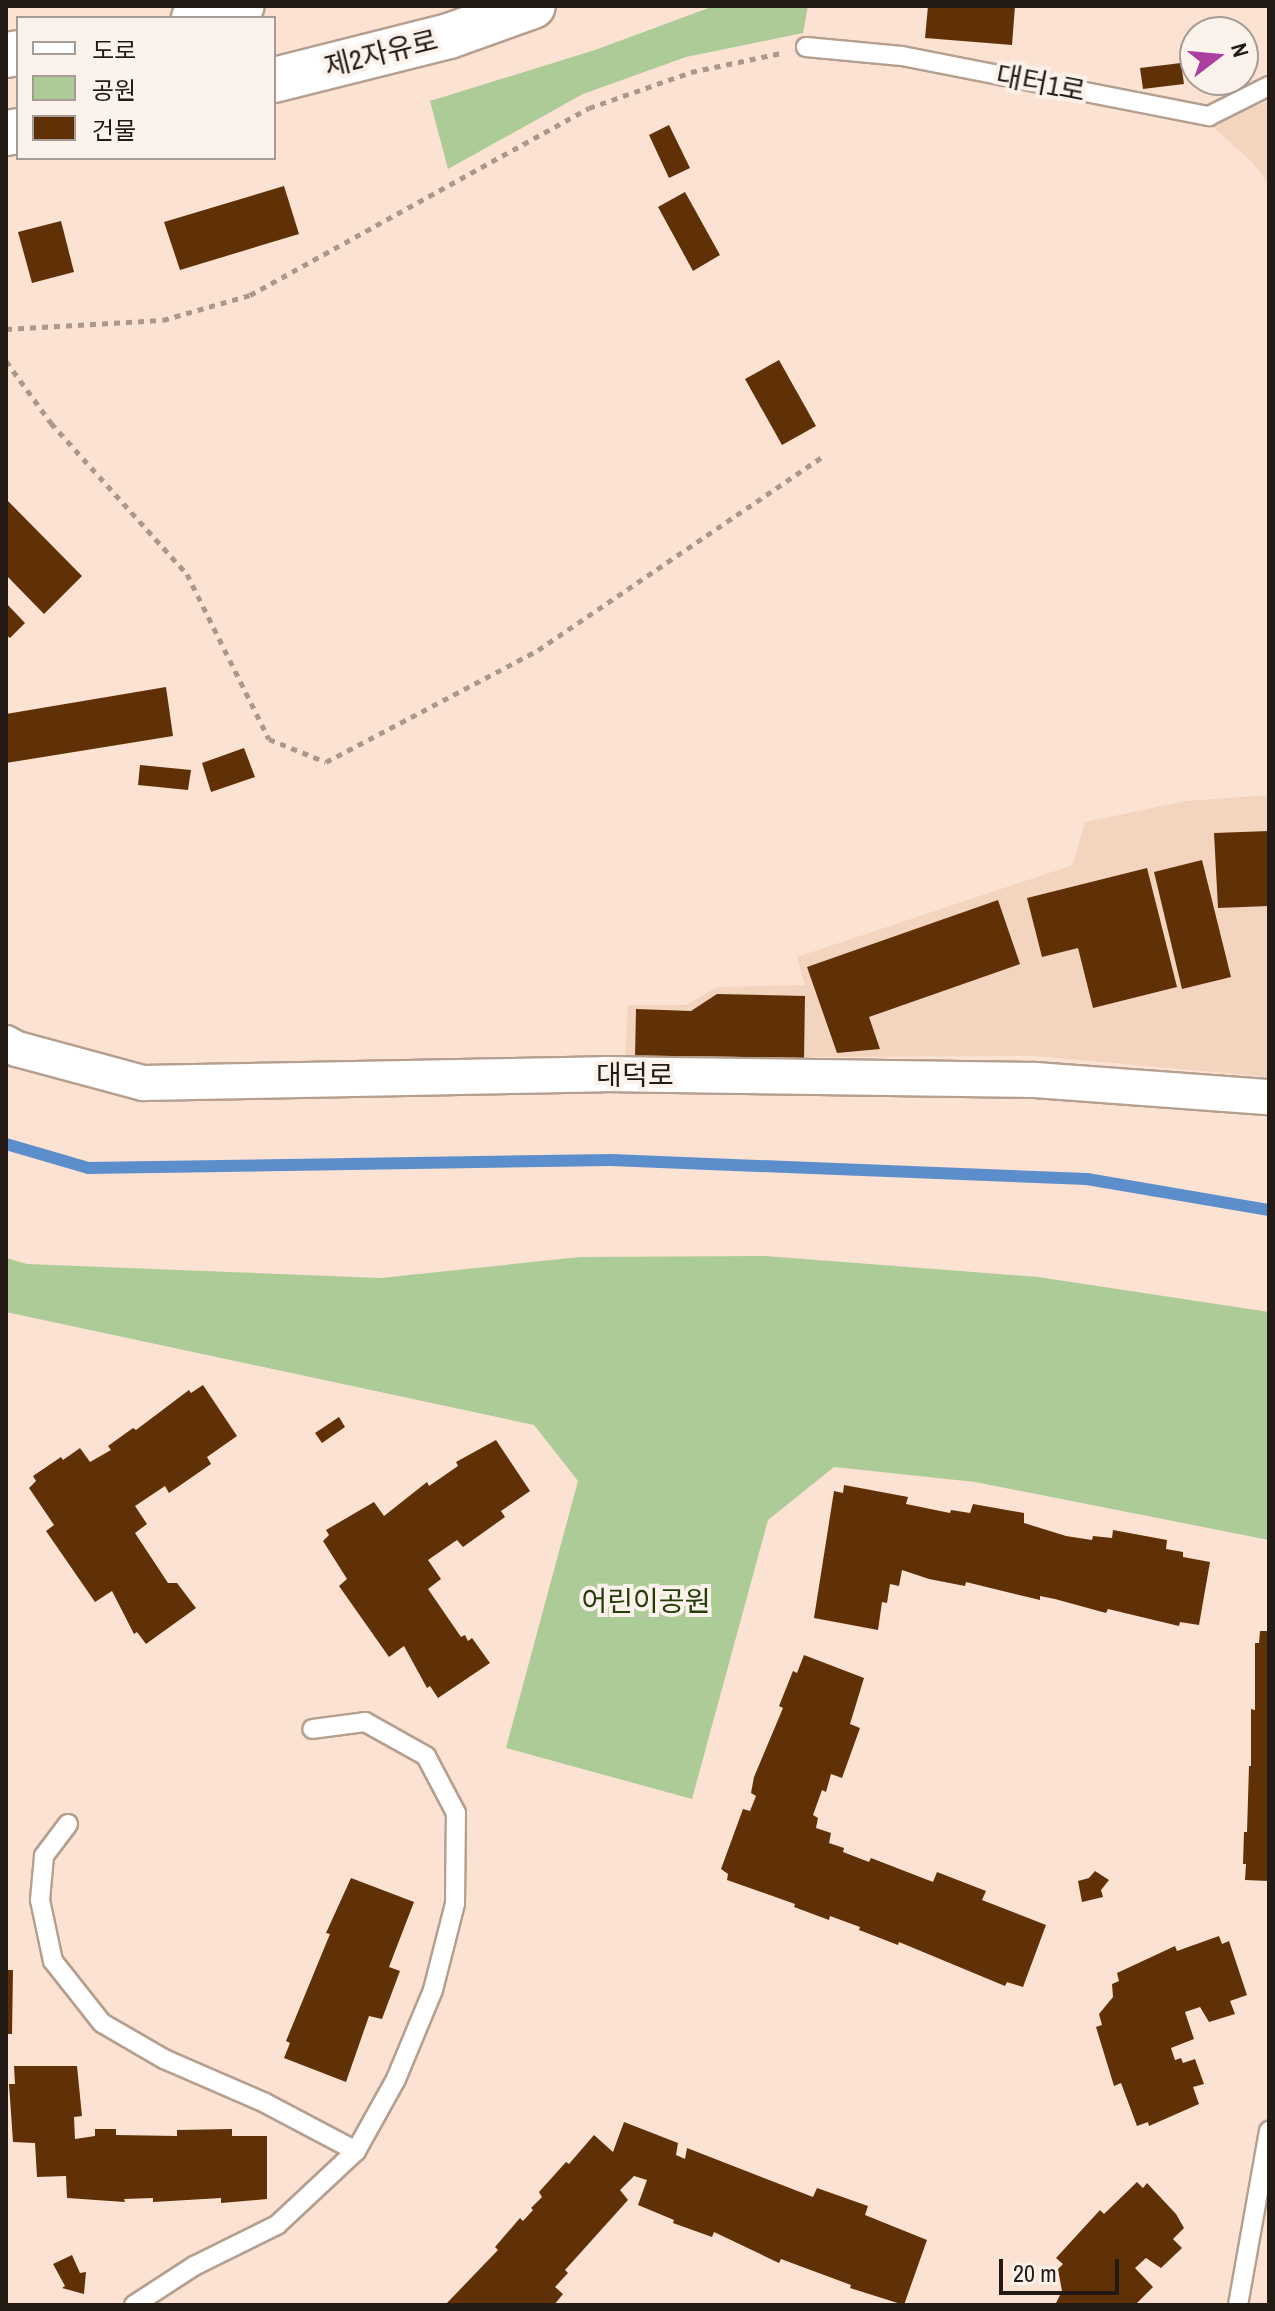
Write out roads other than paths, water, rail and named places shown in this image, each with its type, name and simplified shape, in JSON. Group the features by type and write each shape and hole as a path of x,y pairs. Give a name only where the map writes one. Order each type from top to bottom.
{"highway":[{"path":"202,16 241,6"},
{"name":"제2자유로","path":"276,79 449,36 533,6"}],"street":[{"name":"대덕로","path":"6,1043 17,1049 143,1083 604,1074 1035,1080 1269,1097"}],"lane":[{"name":"대터1로","path":"806,47 902,56 1209,116 1269,86"},
{"path":"134,2305 194,2266 277,2225 356,2151 396,2079 433,1990 455,1904 456,1813 426,1756 365,1722 312,1729"},
{"path":"68,1824 44,1856 40,1900 53,1961 102,2023 164,2059 265,2103 356,2151"},
{"path":"1238,2305 1269,2131"}],"waterway":[{"path":"6,1144 88,1168 611,1160 1087,1179 1269,1210"}],"park label":[{"name":"어린이공원","path":"646,1601"}]}
